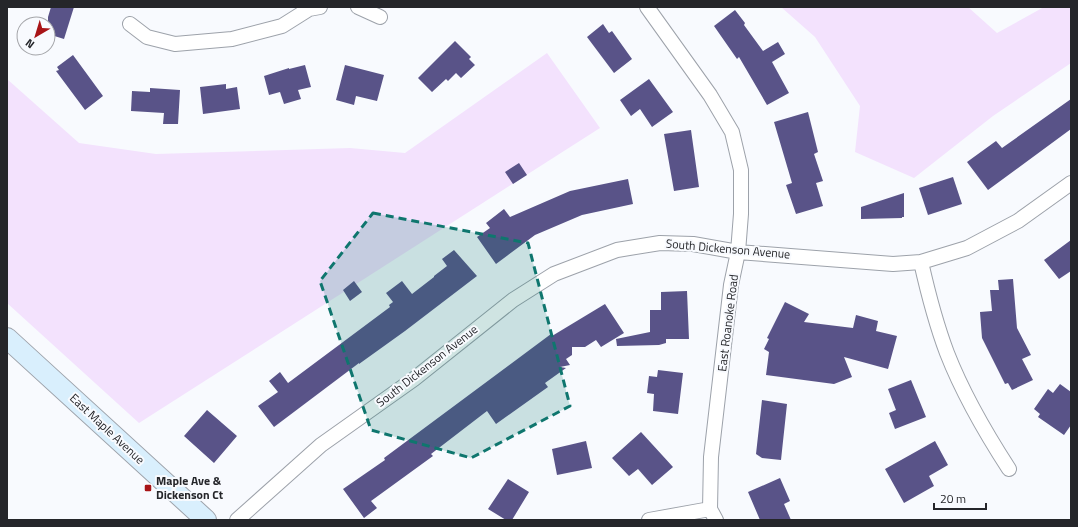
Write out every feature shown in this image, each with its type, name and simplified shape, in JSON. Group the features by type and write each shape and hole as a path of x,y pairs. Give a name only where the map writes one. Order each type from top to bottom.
{"main road":[{"name":"East Maple Avenue","path":"7,338 206,520"}],"street":[{"path":"358,7 380,17"},
{"name":"East Roanoke Road","path":"648,7 710,95 732,132 742,179 738,252 731,284 711,457 713,514"},
{"path":"130,24 147,37 175,44 232,39 282,26 312,8"},
{"name":"South Dickenson Avenue","path":"237,520 321,445 414,379 513,300 554,274 617,250 660,243 693,244 738,252 893,264 921,262 967,248 1018,221 1071,184"},
{"path":"921,262 933,311 947,353 965,394 987,434 1009,469"},
{"path":"649,520 713,514"}],"highlighted area":[{"path":"373,213 528,243 570,406 471,458 371,430 320,281"}],"shaded area":[{"path":"781,7 968,7 997,33 1044,7 1071,7 1071,63 993,116 914,178 855,152 860,106 815,37"},
{"path":"547,53 600,128 139,423 7,303 7,79 79,143 156,154 350,148 405,153"}],"building":[{"path":"51,7 74,7 64,39 56,36 56,16 48,16"},
{"path":"735,10 763,51 778,42 785,54 772,62 789,93 767,105 739,57 737,59 714,26"},
{"path":"603,24 609,33 612,31 632,59 614,73 587,37"},
{"path":"455,41 471,57 469,59 475,65 461,78 456,73 448,81 446,79 432,92 418,78"},
{"path":"73,55 103,96 85,110 56,71 59,70 57,67"},
{"path":"305,65 311,87 298,90 301,99 284,104 280,92 269,95 264,76 289,68"},
{"path":"345,65 384,75 377,101 356,96 354,105 336,100"},
{"path":"649,79 673,112 652,127 640,109 631,116 620,100"},
{"path":"226,84 226,89 237,87 240,109 203,114 200,87"},
{"path":"150,88 180,90 178,124 163,124 164,113 131,111 132,91 150,92"},
{"path":"1071,99 1071,129 988,190 967,162 996,141 1002,148"},
{"path":"808,112 818,152 814,154 823,181 816,183 823,206 796,214 786,185 792,183 774,122"},
{"path":"691,130 699,187 674,191 664,134"},
{"path":"519,163 527,175 513,184 505,172"},
{"path":"953,177 962,204 928,215 919,188"},
{"path":"628,179 633,204 582,215 535,235 496,264 477,237 490,228 486,223 504,209 510,217 570,191"},
{"path":"904,193 904,217 861,219 861,207"},
{"path":"1071,240 1071,271 1059,279 1044,260"},
{"path":"454,250 477,276 274,427 258,406 278,392 269,381 280,372 288,383 390,307 389,305 393,302 386,293 402,281 412,294 447,266 442,259"},
{"path":"1013,279 1017,328 1031,355 1022,359 1033,380 1012,390 1008,383 1005,384 982,338 980,312 992,311 990,290 999,290 998,280"},
{"path":"354,281 362,292 350,301 343,290"},
{"path":"687,291 689,339 666,339 666,343 659,345 617,346 616,339 650,332 650,310 661,310 661,292"},
{"path":"785,302 809,314 804,322 853,328 856,315 878,321 876,331 897,336 888,369 844,357 852,377 834,384 766,375 769,352 764,349 769,339 767,338"},
{"path":"605,304 624,333 601,347 596,340 585,347 572,347 572,355 566,359 570,365 560,367 566,368 545,383 548,387 496,424 487,411 431,454 433,456 371,501 377,508 364,518 343,489 385,460 384,458 551,334 552,336"},
{"path":"658,370 683,373 678,414 653,411 654,394 647,393 649,376 657,377"},
{"path":"911,380 926,417 895,429 889,413 896,410 888,389"},
{"path":"1060,384 1071,392 1071,425 1064,435 1038,417 1040,414 1034,409 1048,389 1053,393"},
{"path":"762,400 787,404 781,460 762,458 756,454"},
{"path":"207,410 237,436 214,463 184,436"},
{"path":"641,432 673,467 652,485 638,469 629,476 612,458"},
{"path":"586,441 592,468 557,475 552,449"},
{"path":"935,441 948,465 929,476 934,486 904,503 885,469"},
{"path":"780,478 790,501 784,504 791,520 760,520 748,492"},
{"path":"508,479 529,492 512,520 506,520 488,509"}],"place":[{"name":"Maple Ave & Dickenson Ct","path":"148,488"}]}
